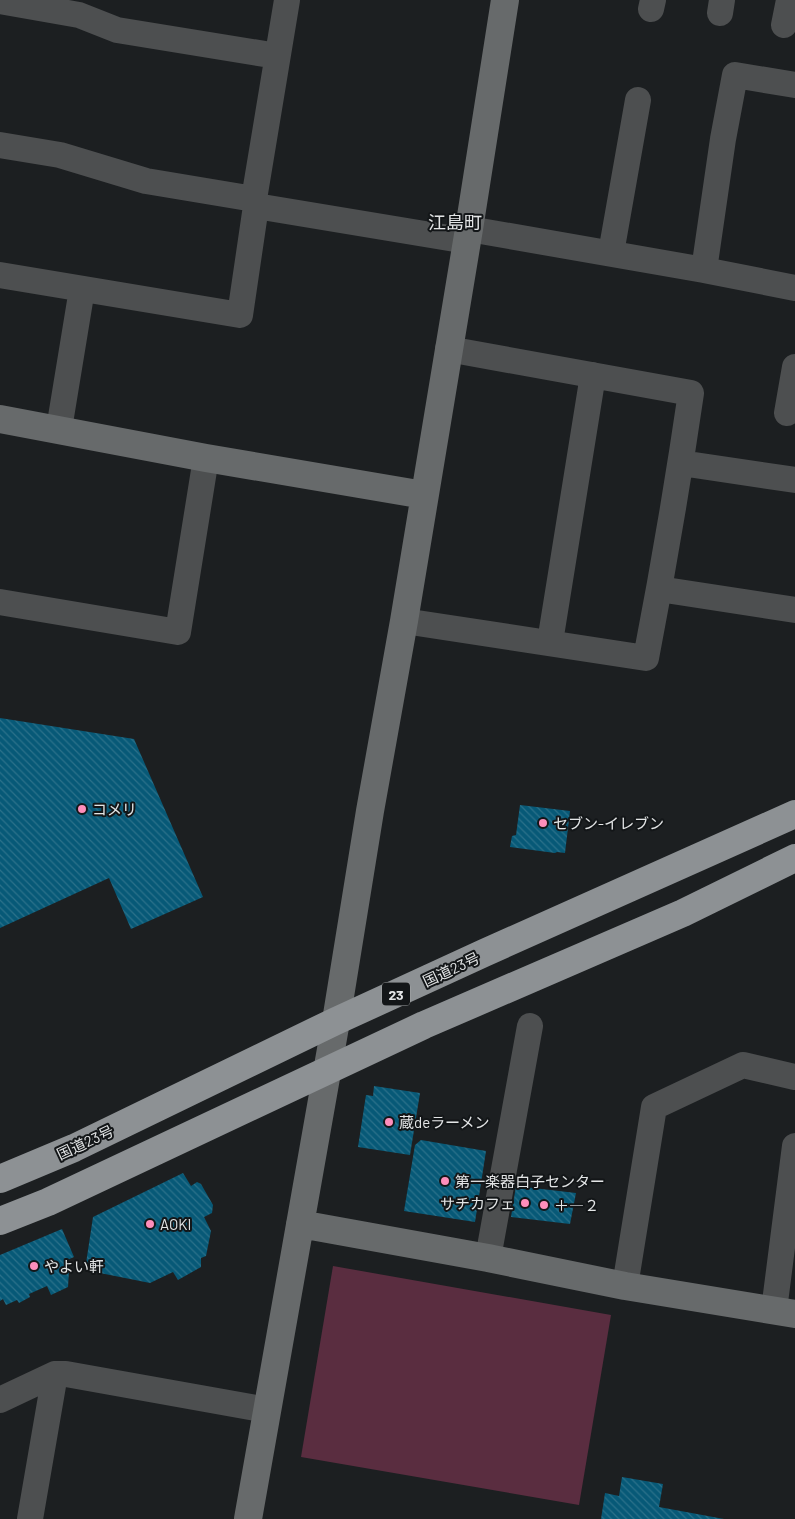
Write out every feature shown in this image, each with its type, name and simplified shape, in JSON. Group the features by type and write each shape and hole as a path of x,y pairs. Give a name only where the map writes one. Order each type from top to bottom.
{"highway":[{"name":"国道23号","path":"0,1179 74,1148 336,1021 484,953 795,814"},
{"path":"0,1221 48,1202 424,1025 683,914 795,858"}],"street":[{"path":"0,275 240,315 277,56 288,0"},
{"path":"248,1519 404,621 505,0"},
{"path":"784,25 788,0"},
{"path":"0,1 79,15 117,30 277,56"},
{"path":"704,270 723,139 735,75 795,85"},
{"path":"611,253 638,100"},
{"path":"0,145 60,155 146,181 255,203 468,235 611,253 795,288"},
{"path":"59,430 82,289"},
{"path":"404,621 646,658 681,463 691,393 448,349"},
{"path":"787,413 795,366"},
{"path":"550,642 593,375"},
{"path":"0,420 206,458 424,495"},
{"path":"0,602 178,632 206,458"},
{"path":"681,463 795,480"},
{"path":"659,589 795,610"},
{"path":"488,1258 530,1026"},
{"path":"626,1286 654,1107 743,1065 795,1077"},
{"path":"300,1224 488,1258 626,1286 784,1312 795,1146"},
{"path":"0,1400 55,1374 66,1374 267,1410"},
{"path":"30,1519 55,1374"}],"shaded area":[{"path":"333,1266 611,1315 579,1505 301,1457"}],"building":[{"name":"コメリ","path":"0,718 134,739 203,897 131,929 109,878 0,928"},
{"name":"セブン-イレブン","path":"520,805 570,811 565,853 510,847 512,836 516,835"},
{"name":"蔵deラーメン","path":"374,1086 420,1093 410,1155 358,1147 366,1095 373,1096"},
{"name":"第一楽器白子センター","path":"421,1140 486,1151 475,1222 404,1211 415,1145"},
{"name":"AOKI","path":"183,1173 191,1186 197,1182 201,1184 213,1205 212,1213 204,1217 211,1231 206,1256 201,1258 201,1267 178,1280 173,1272 150,1283 85,1270 93,1217"},
{"path":"516,1186 576,1193 570,1224 511,1217"},
{"name":"やよい軒","path":"62,1229 74,1257 65,1261 69,1271 68,1287 51,1295 47,1286 29,1294 30,1297 19,1303 17,1300 6,1305 3,1299 0,1301 0,1255"},
{"path":"622,1477 663,1484 659,1507 724,1519 601,1519 605,1493 619,1496"}],"place":[{"name":"コメリ","path":"82,809"},
{"name":"セブン-イレブン","path":"543,823"},
{"name":"蔵deラーメン","path":"389,1122"},
{"name":"第一楽器白子センター","path":"445,1181"},
{"name":"サチカフェ","path":"525,1203"},
{"name":"＋―２","path":"544,1205"},
{"name":"AOKI","path":"150,1224"},
{"name":"やよい軒","path":"34,1266"}],"district":[{"name":"江島町","path":"455,222"}]}
